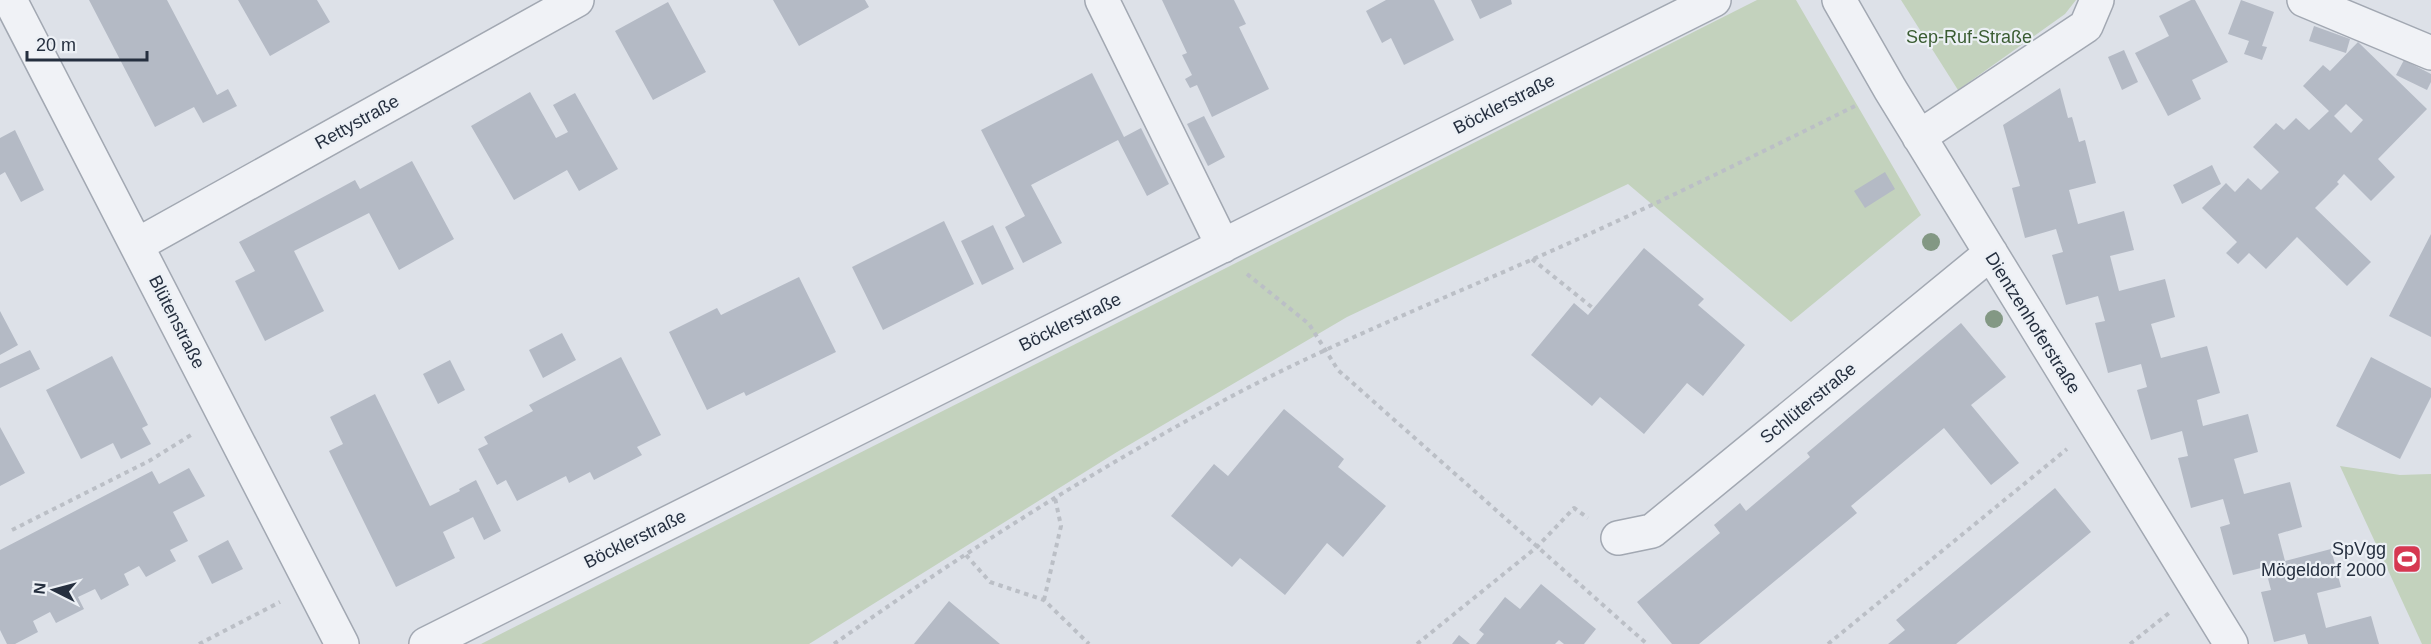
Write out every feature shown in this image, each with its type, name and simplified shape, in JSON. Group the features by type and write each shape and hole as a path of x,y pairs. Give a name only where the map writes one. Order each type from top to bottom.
{"street":[{"name":"Blütenstraße","path":"10,0 342,644"},
{"name":"Rettystraße","path":"137,245 576,0"},
{"path":"1102,0 1223,246"},
{"name":"Böcklerstraße","path":"426,644 1714,0"},
{"name":"Dientzenhoferstraße","path":"1839,0 1919,137 2231,644"},
{"path":"1919,137 2086,26 2097,0"},
{"path":"2304,0 2431,53"},
{"name":"Schlüterstraße","path":"1618,538 1652,531 1990,253"}],"path":[{"path":"834,644 1055,498 1219,403 1327,350 1709,178 1890,89"},
{"path":"1223,246 1244,272 1309,324 1338,370 1647,644"},
{"path":"1532,259 1594,309"},
{"path":"12,530 149,461 224,414"},
{"path":"1828,644 2096,425"},
{"path":"1044,600 1061,526 1055,498"},
{"path":"1417,644 1538,547 1574,508 1618,538"},
{"path":"966,555 990,582 1044,600 1089,644"},
{"path":"199,644 313,585"},
{"path":"2130,644 2198,590"}],"green space":[{"path":"1757,0 1796,0 1921,215 1791,322 1628,184 1347,317 1117,452 809,644 481,644"},
{"name":"Sep-Ruf-Straße","path":"1901,0 2076,0 2065,14 1958,90"},
{"name":"SpVgg Mögeldorf 2000","path":"2340,466 2400,475 2431,474 2431,644 2422,644"}],"building":[{"path":"89,0 167,0 217,95 228,89 237,106 203,123 194,107 155,127"},
{"path":"238,0 317,0 330,22 270,56"},
{"path":"773,0 865,0 869,7 799,46"},
{"path":"1162,0 1234,0 1246,24 1239,27 1269,89 1212,117 1197,85 1190,88 1185,79 1192,75 1182,55 1187,53"},
{"path":"1386,0 1434,0 1454,40 1404,65 1391,38 1382,43 1366,11"},
{"path":"1471,0 1511,0 1512,4 1480,19"},
{"path":"2195,0 2228,62 2192,80 2201,99 2168,116 2135,53 2169,36 2159,16"},
{"path":"2241,0 2274,12 2262,46 2267,47 2262,60 2244,54 2249,41 2228,34"},
{"path":"668,2 706,72 653,100 615,31"},
{"path":"2314,26 2350,39 2346,53 2309,41"},
{"path":"2358,42 2427,109 2378,159 2395,177 2371,201 2344,174 2337,182 2339,184 2315,208 2371,262 2347,286 2297,237 2266,269 2249,253 2238,264 2226,253 2237,242 2202,208 2226,183 2235,192 2248,178 2261,190 2279,172 2253,147 2276,123 2284,130 2296,118 2309,130 2329,111 2303,86 2323,65 2330,71","holes":["2346,104 2363,120 2351,133 2334,116"]},
{"path":"2124,50 2138,82 2122,90 2108,57"},
{"path":"2404,60 2431,74 2431,82 2427,90 2396,75"},
{"path":"1092,73 1124,137 1141,128 1169,184 1147,196 1118,140 1031,185 1062,243 1023,263 1005,227 1025,216 981,130"},
{"path":"2060,88 2068,118 2072,117 2079,142 2085,140 2096,183 2069,190 2078,224 2124,211 2134,250 2110,256 2119,291 2165,279 2175,317 2151,324 2161,358 2207,346 2220,393 2197,400 2203,426 2248,414 2258,452 2234,459 2244,494 2290,482 2302,527 2278,534 2285,561 2331,549 2341,587 2317,593 2326,628 2371,616 2379,644 2308,644 2305,634 2274,642 2261,592 2271,590 2265,567 2233,575 2220,527 2230,524 2223,499 2191,508 2178,458 2188,456 2182,431 2151,440 2137,390 2147,387 2141,364 2108,373 2095,323 2105,321 2098,296 2066,305 2052,255 2063,252 2056,229 2025,238 2012,188 2020,186 2003,125"},
{"path":"530,92 556,138 568,132 553,105 575,93 618,169 579,191 567,170 514,200 471,126"},
{"path":"1204,116 1225,157 1208,166 1187,124"},
{"path":"15,130 44,190 21,202 5,172 0,175 0,138"},
{"path":"412,161 454,239 399,270 369,213 294,251 324,311 265,341 235,281 255,271 239,242 355,180 360,189"},
{"path":"2212,165 2221,184 2182,204 2173,185"},
{"path":"1885,172 1895,189 1865,208 1854,191"},
{"path":"944,221 974,284 883,330 852,267"},
{"path":"993,225 1014,269 982,285 961,241"},
{"path":"2431,234 2431,337 2389,316"},
{"path":"1644,248 1704,299 1698,305 1745,345 1703,396 1687,383 1644,434 1600,397 1592,406 1531,355 1574,303 1588,315"},
{"path":"799,277 836,352 746,396 744,392 707,410 669,332 717,308 721,315"},
{"path":"0,311 18,345 0,355"},
{"path":"1961,323 2006,377 1971,405 2019,463 1991,485 1944,428 1851,506 1857,513 1699,644 1672,644 1637,602 1720,533 1714,525 1740,503 1746,511 1810,457 1807,453"},
{"path":"562,333 576,360 543,378 529,350"},
{"path":"30,350 40,369 0,388 0,364"},
{"path":"112,356 148,425 142,428 151,444 121,459 113,443 81,459 46,390"},
{"path":"621,357 661,435 637,447 642,455 594,480 590,472 569,483 566,476 517,501 506,480 497,485 478,449 488,444 484,437 533,411 529,405"},
{"path":"2371,357 2431,388 2431,397 2400,459 2336,426"},
{"path":"450,360 465,390 438,404 423,374"},
{"path":"375,394 430,506 476,480 501,531 484,540 473,517 443,532 455,558 396,587 329,451 343,444 330,417"},
{"path":"1284,409 1344,459 1338,467 1386,506 1343,557 1327,543 1285,595 1240,558 1232,567 1171,516 1214,464 1228,476"},
{"path":"0,427 25,473 0,486"},
{"path":"189,468 205,496 173,512 188,541 170,550 176,561 146,577 139,566 124,574 129,585 101,600 95,589 78,597 84,609 56,623 50,612 33,621 38,632 15,644 7,644 0,630 0,550 152,471 159,484"},
{"path":"2055,488 2091,532 1956,644 1888,644 1905,630 1896,620"},
{"path":"228,540 243,569 212,584 198,556"},
{"path":"1541,584 1596,629 1584,644 1564,644 1559,640 1555,644 1476,644 1484,634 1479,630 1505,597 1520,609"},
{"path":"949,601 1000,644 914,644"},
{"path":"1459,635 1470,644 1452,644"}],"place":[{"name":"SpVgg Mögeldorf 2000","path":"2407,559"}]}
